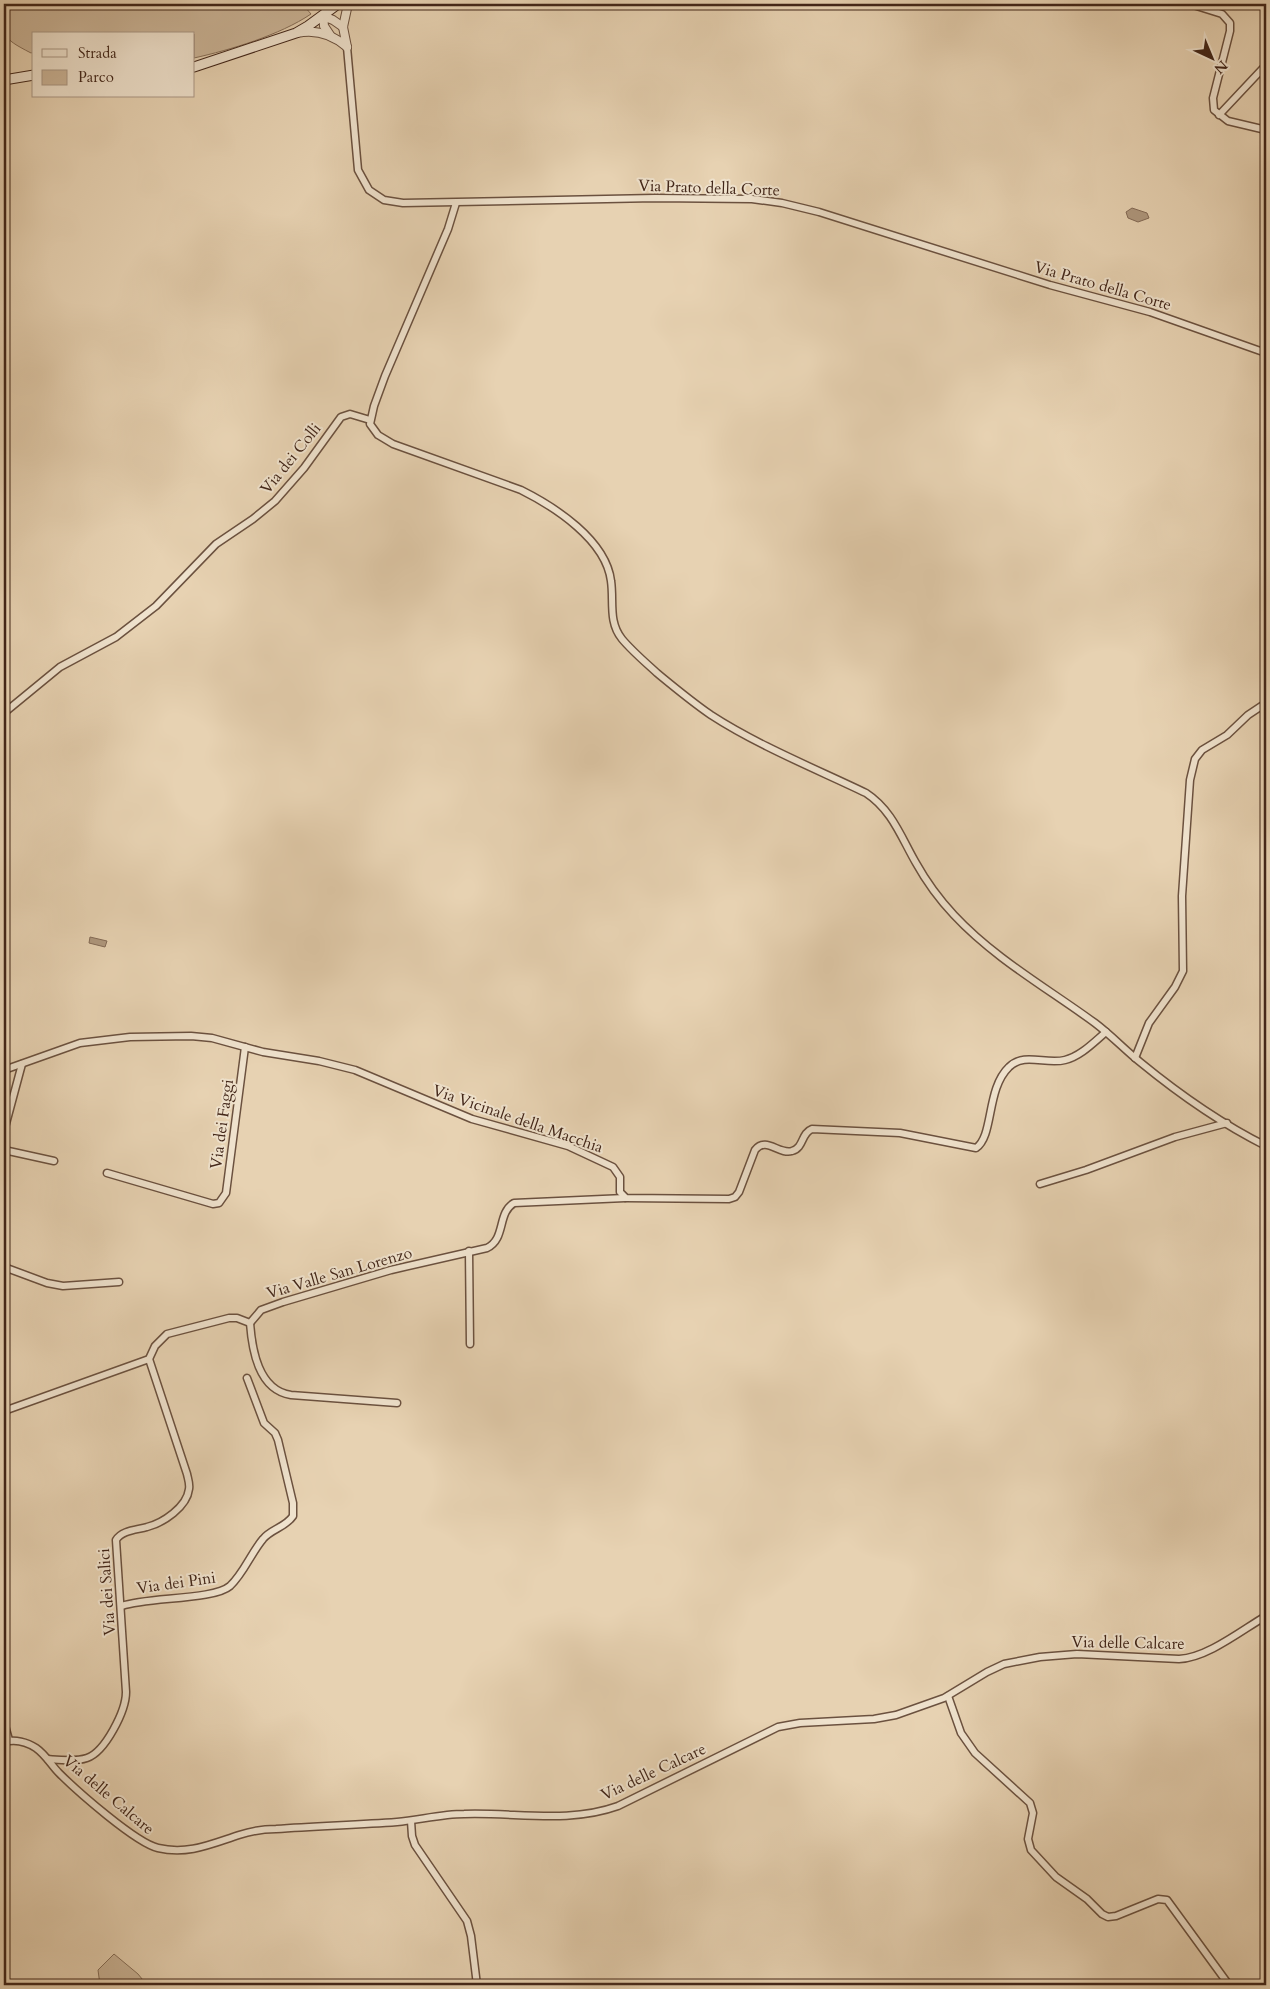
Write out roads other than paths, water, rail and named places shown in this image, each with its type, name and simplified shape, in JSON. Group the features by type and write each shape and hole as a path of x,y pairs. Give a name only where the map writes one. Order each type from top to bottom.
{"main road":[{"path":"195,67 292,34 323,16 338,4"},
{"path":"4,80 32,75"}],"street":[{"path":"347,47 343,27 348,4"},
{"path":"1190,4 1222,14 1230,23 1230,31 1213,98 1213,108 1219,115 1230,122 1266,130"},
{"path":"343,27 334,20 323,16 324,26 330,35 347,47"},
{"path":"292,34 313,31 330,35"},
{"name":"Via Prato della Corte","path":"347,47 360,175 364,184 376,196 388,201 456,203 655,198 752,199 782,203 819,212 1050,285 1150,312 1266,353"},
{"path":"1219,115 1266,66"},
{"path":"456,203 448,229 385,376 370,420 373,431 393,444 521,490 547,504 574,525 606,560 611,582 612,613 615,629 646,663 670,684 719,720 866,793 876,800 894,822 929,884 954,914 994,951 1106,1032 1134,1058 1208,1112 1266,1146"},
{"name":"Via dei Colli","path":"4,713 60,667 116,637 156,606 216,544 253,519 275,501 297,476 341,417 350,414 370,420"},
{"path":"1134,1058 1149,1022 1175,988 1183,972 1182,896 1190,780 1197,756 1204,748 1227,735 1251,713 1266,703"},
{"path":"626,1198 733,1198 739,1192 758,1146 764,1145 786,1152 794,1151 800,1145 805,1133 815,1128 907,1134 976,1148 984,1139 995,1090 1003,1074 1010,1066 1021,1060 1056,1061 1070,1058 1084,1050 1106,1032"},
{"name":"Via Vicinale della Macchia","path":"4,1070 80,1043 130,1037 200,1037 326,1062 362,1072 472,1119 568,1146 614,1166 620,1177 620,1192 626,1198"},
{"name":"Via dei Faggi","path":"107,1173 213,1204 219,1203 226,1193 245,1047"},
{"path":"4,1131 22,1064"},
{"path":"1040,1184 1086,1170 1174,1137 1227,1124"},
{"path":"4,1150 54,1161"},
{"name":"Via Valle San Lorenzo","path":"250,1323 258,1312 269,1306 391,1270 487,1248 495,1243 499,1236 506,1211 514,1203 626,1198"},
{"path":"469,1251 470,1344"},
{"path":"4,1268 47,1283 63,1286 119,1282"},
{"path":"4,1411 150,1359 160,1339 173,1331 229,1318 237,1318 250,1323 254,1356 269,1383 280,1392 397,1403"},
{"name":"Via dei Salici","path":"48,1759 79,1760 93,1755 106,1740 122,1713 126,1692 122,1606 116,1546 117,1537 124,1533 154,1525 164,1519 184,1501 189,1489 187,1474 150,1359"},
{"name":"Via dei Pini","path":"122,1606 131,1603 223,1590 234,1581 265,1536 286,1523 293,1516 293,1503 276,1437 264,1423 247,1378"},
{"path":"4,1608 4,1634"},
{"name":"Via delle Calcare","path":"6,1741 32,1746 48,1759 67,1780 137,1839 151,1846 168,1850 193,1849 212,1845 240,1834 266,1829 411,1821 461,1814 543,1817 604,1810 632,1800 778,1727 805,1722 890,1716 922,1707 948,1696 991,1669 1028,1660 1083,1654 1191,1657 1209,1649 1266,1616"},
{"path":"948,1696 961,1733 975,1754 1030,1802 1033,1811 1028,1833 1029,1845 1053,1875 1087,1899 1102,1914 1108,1916 1118,1915 1158,1899 1167,1900 1229,1985"},
{"path":"4,1722 6,1741"},
{"path":"411,1821 415,1845 467,1921 471,1936 477,1985"}]}
